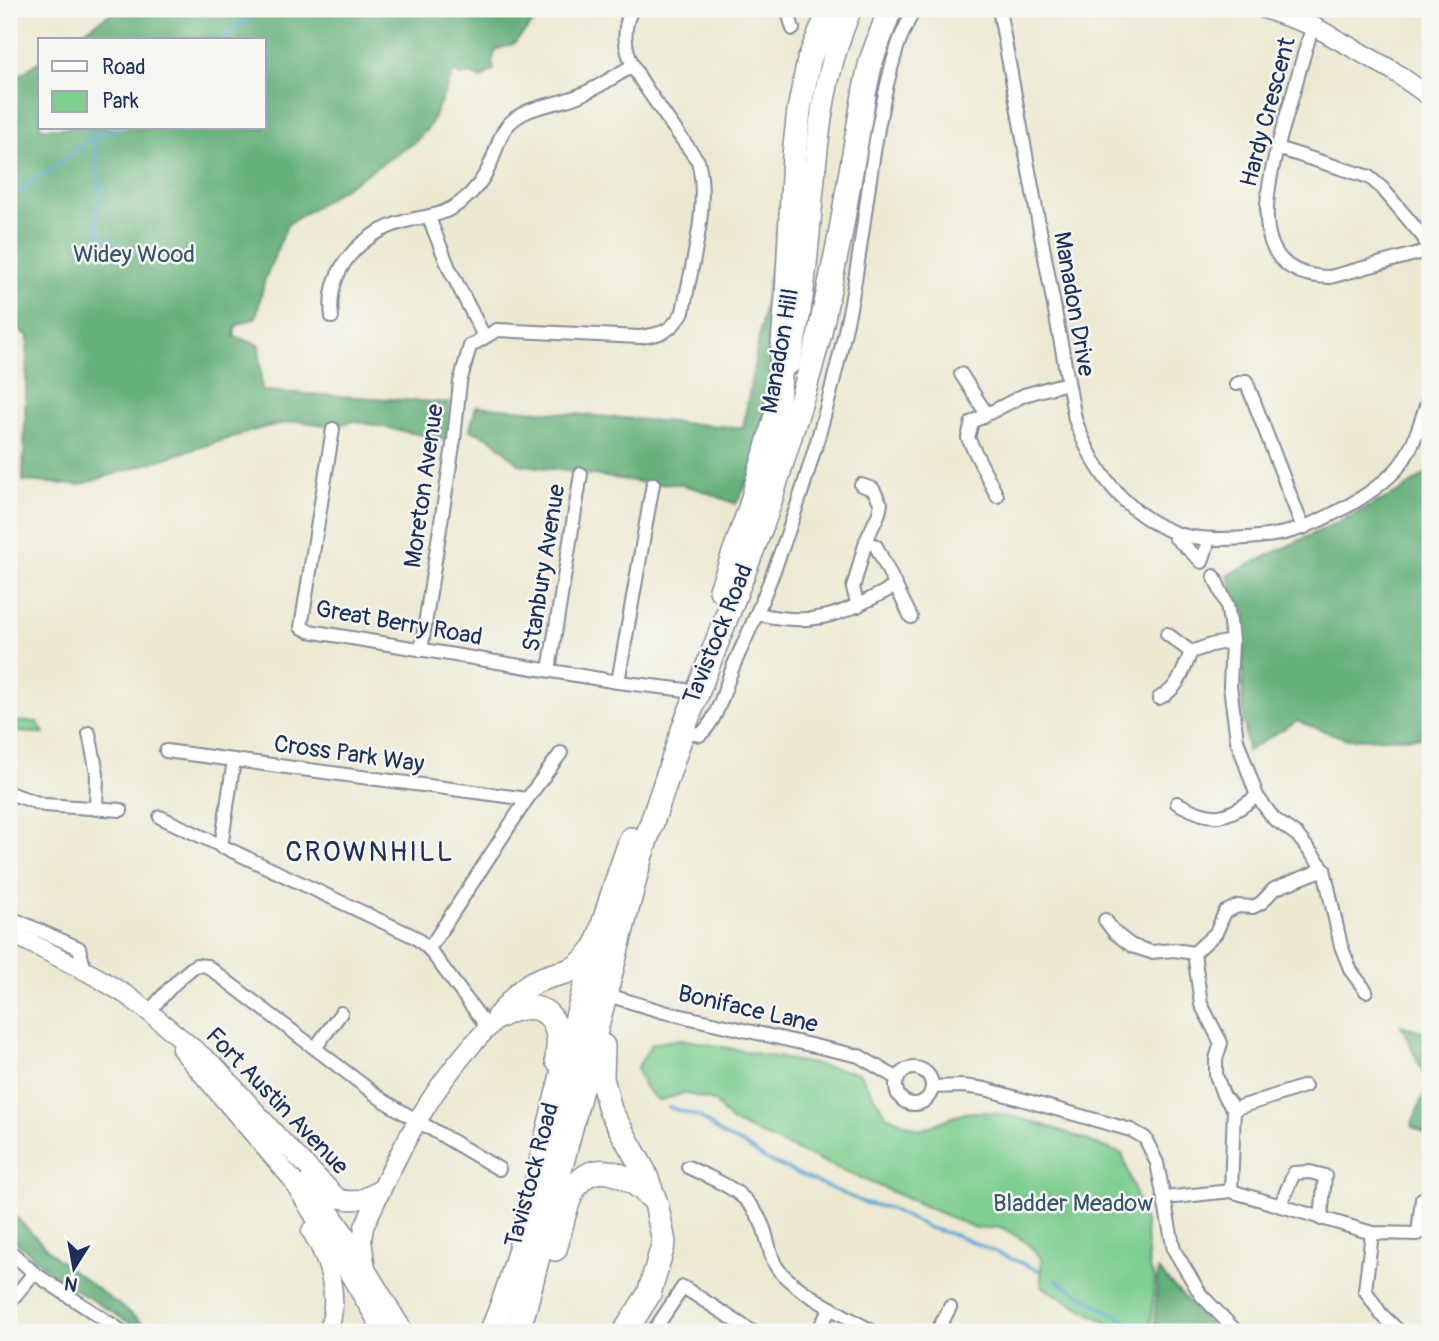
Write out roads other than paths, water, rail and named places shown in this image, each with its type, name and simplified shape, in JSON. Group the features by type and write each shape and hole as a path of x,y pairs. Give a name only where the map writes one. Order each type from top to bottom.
{"highway":[{"path":"777,412 799,110 809,60 830,9"},
{"path":"805,388 819,337 837,249 867,80 890,9"},
{"name":"Manadon Hill","path":"679,727 765,517 805,388"},
{"name":"Manadon Hill","path":"679,727 686,690 750,508 777,412"},
{"name":"Tavistock Road","path":"491,1332 515,1261 597,944 630,843 679,727"},
{"name":"Tavistock Road","path":"516,1332 524,1311 641,855 679,727"},
{"path":"494,1022 521,991 537,981 573,971 581,966 597,944"},
{"path":"606,998 608,1019 603,1043 602,1078 610,1110 633,1149 656,1203 664,1242 649,1294 625,1331"},
{"path":"494,1022 520,1007 536,1008 552,1020 558,1037 552,1113"},
{"path":"521,1332 533,1321 537,1312 573,1190 579,1183 590,1175 611,1172 631,1180 656,1203"}],"main road":[{"name":"Manadon Hill","path":"777,412 792,354 802,295 827,83 851,9"},
{"name":"Manadon Hill","path":"805,388 839,99 845,68 866,9"},
{"path":"1264,9 1313,26 1368,56 1430,97"},
{"name":"Fort Austin Avenue","path":"9,932 85,970 149,1012 217,1068 279,1138 338,1198 359,1201 381,1189"},
{"name":"Fort Austin Avenue","path":"149,1012 292,1179 384,1332"},
{"path":"366,1269 362,1240 364,1227 416,1121 469,1046 494,1022"},
{"path":"279,1138 343,1231 404,1332"},
{"path":"292,1179 302,1216 319,1244 333,1286 332,1319 328,1332"}],"street":[{"path":"429,218 449,268 484,336 497,330 520,330 650,336 659,335 673,327 683,312 703,199 703,179 698,161 632,66 625,45 625,29 632,9"},
{"path":"787,9 793,29"},
{"name":"Tavistock Road","path":"679,727 700,735 709,727 758,614 800,493 826,406 850,308 882,109 898,46 914,9"},
{"name":"Manadon Drive","path":"999,9 1074,419 1082,441 1105,480 1124,502 1176,534 1209,539 1246,538 1303,528 1367,494 1396,470 1412,443 1430,394"},
{"name":"Hardy Crescent","path":"1313,26 1269,180 1265,220 1277,254 1290,267 1314,277 1331,277 1429,250"},
{"path":"332,317 330,299 334,284 342,264 356,249 389,227 408,220 445,213 464,200 481,182 508,124 535,108 580,96 632,66"},
{"path":"1277,148 1369,177 1382,188 1423,238 1429,250"},
{"name":"Moreton Avenue","path":"421,650 454,439 460,382 470,346 484,336"},
{"path":"961,374 986,413"},
{"path":"1236,384 1246,381 1303,528"},
{"path":"997,496 968,438 972,422 1024,395 1067,383"},
{"name":"Great Berry Road","path":"333,429 301,627 309,631 421,650 677,691 686,690"},
{"name":"Stanbury Avenue","path":"549,670 581,474"},
{"path":"618,682 653,484"},
{"path":"858,606 853,588 866,541 881,504 873,489 861,485"},
{"path":"1176,534 1175,537 1202,562 1209,539"},
{"path":"866,541 877,546 911,617"},
{"path":"1214,576 1227,605 1232,641 1230,686 1237,740 1256,796 1274,819 1297,835 1324,869 1341,946 1351,971 1366,991"},
{"path":"758,614 779,619 808,620 834,616 896,586"},
{"path":"1167,634 1191,652"},
{"path":"1159,698 1171,692 1181,678 1191,652 1232,641"},
{"path":"89,733 97,773 96,809"},
{"name":"Cross Park Way","path":"166,751 527,799"},
{"path":"429,949 561,752"},
{"path":"221,847 234,760"},
{"path":"9,793 44,805 121,810"},
{"path":"1177,803 1197,814 1220,817 1238,810 1256,796"},
{"path":"160,817 415,937 494,1022"},
{"path":"1194,953 1216,933 1225,912 1238,905 1253,907 1261,903 1274,889 1324,869"},
{"name":"Fort Austin Avenue","path":"9,917 79,948 85,970"},
{"path":"1105,920 1115,933 1132,946 1151,952 1174,950 1194,953"},
{"path":"1194,953 1201,1004 1221,1043 1216,1059 1216,1075 1223,1095 1234,1109 1231,1191"},
{"path":"149,1012 191,969 197,965 207,966 384,1101 499,1169"},
{"name":"Boniface Lane","path":"585,988 606,998 859,1056 898,1079 896,1088 900,1097 912,1104 926,1100 932,1087 963,1086 985,1089 1131,1130 1145,1138 1151,1147 1165,1198 1174,1250 1201,1295 1237,1332"},
{"path":"315,1048 341,1013"},
{"path":"898,1079 904,1071 918,1069 930,1077 932,1087"},
{"path":"1234,1109 1305,1086"},
{"path":"688,1167 730,1188 752,1203 776,1265 789,1280 874,1332"},
{"path":"1280,1206 1294,1173 1310,1172 1325,1176 1321,1219"},
{"path":"1165,1198 1231,1191 1372,1233 1418,1234 1422,1199 1430,1200"},
{"path":"1372,1233 1364,1290 1381,1314 1400,1332"},
{"path":"9,1250 34,1273 123,1332"},
{"path":"9,1303 34,1273"},
{"path":"653,1332 683,1287 753,1332"},
{"path":"937,1332 950,1307"},
{"path":"817,1332 831,1308"}],"waterway":[{"path":"224,38 262,9"},
{"path":"16,194 94,136 114,130"},
{"path":"94,136 100,197 97,219 99,232 114,245"},
{"path":"669,1107 700,1117 726,1137 741,1143 766,1160 865,1203 888,1208 929,1228 958,1236 1038,1270"},
{"path":"1057,1281 1144,1332"}],"district":[{"name":"CROWNHILL","path":"370,852"}],"park label":[{"name":"Widey Wood","path":"134,254"},
{"name":"Bladder Meadow","path":"1073,1203"}]}
